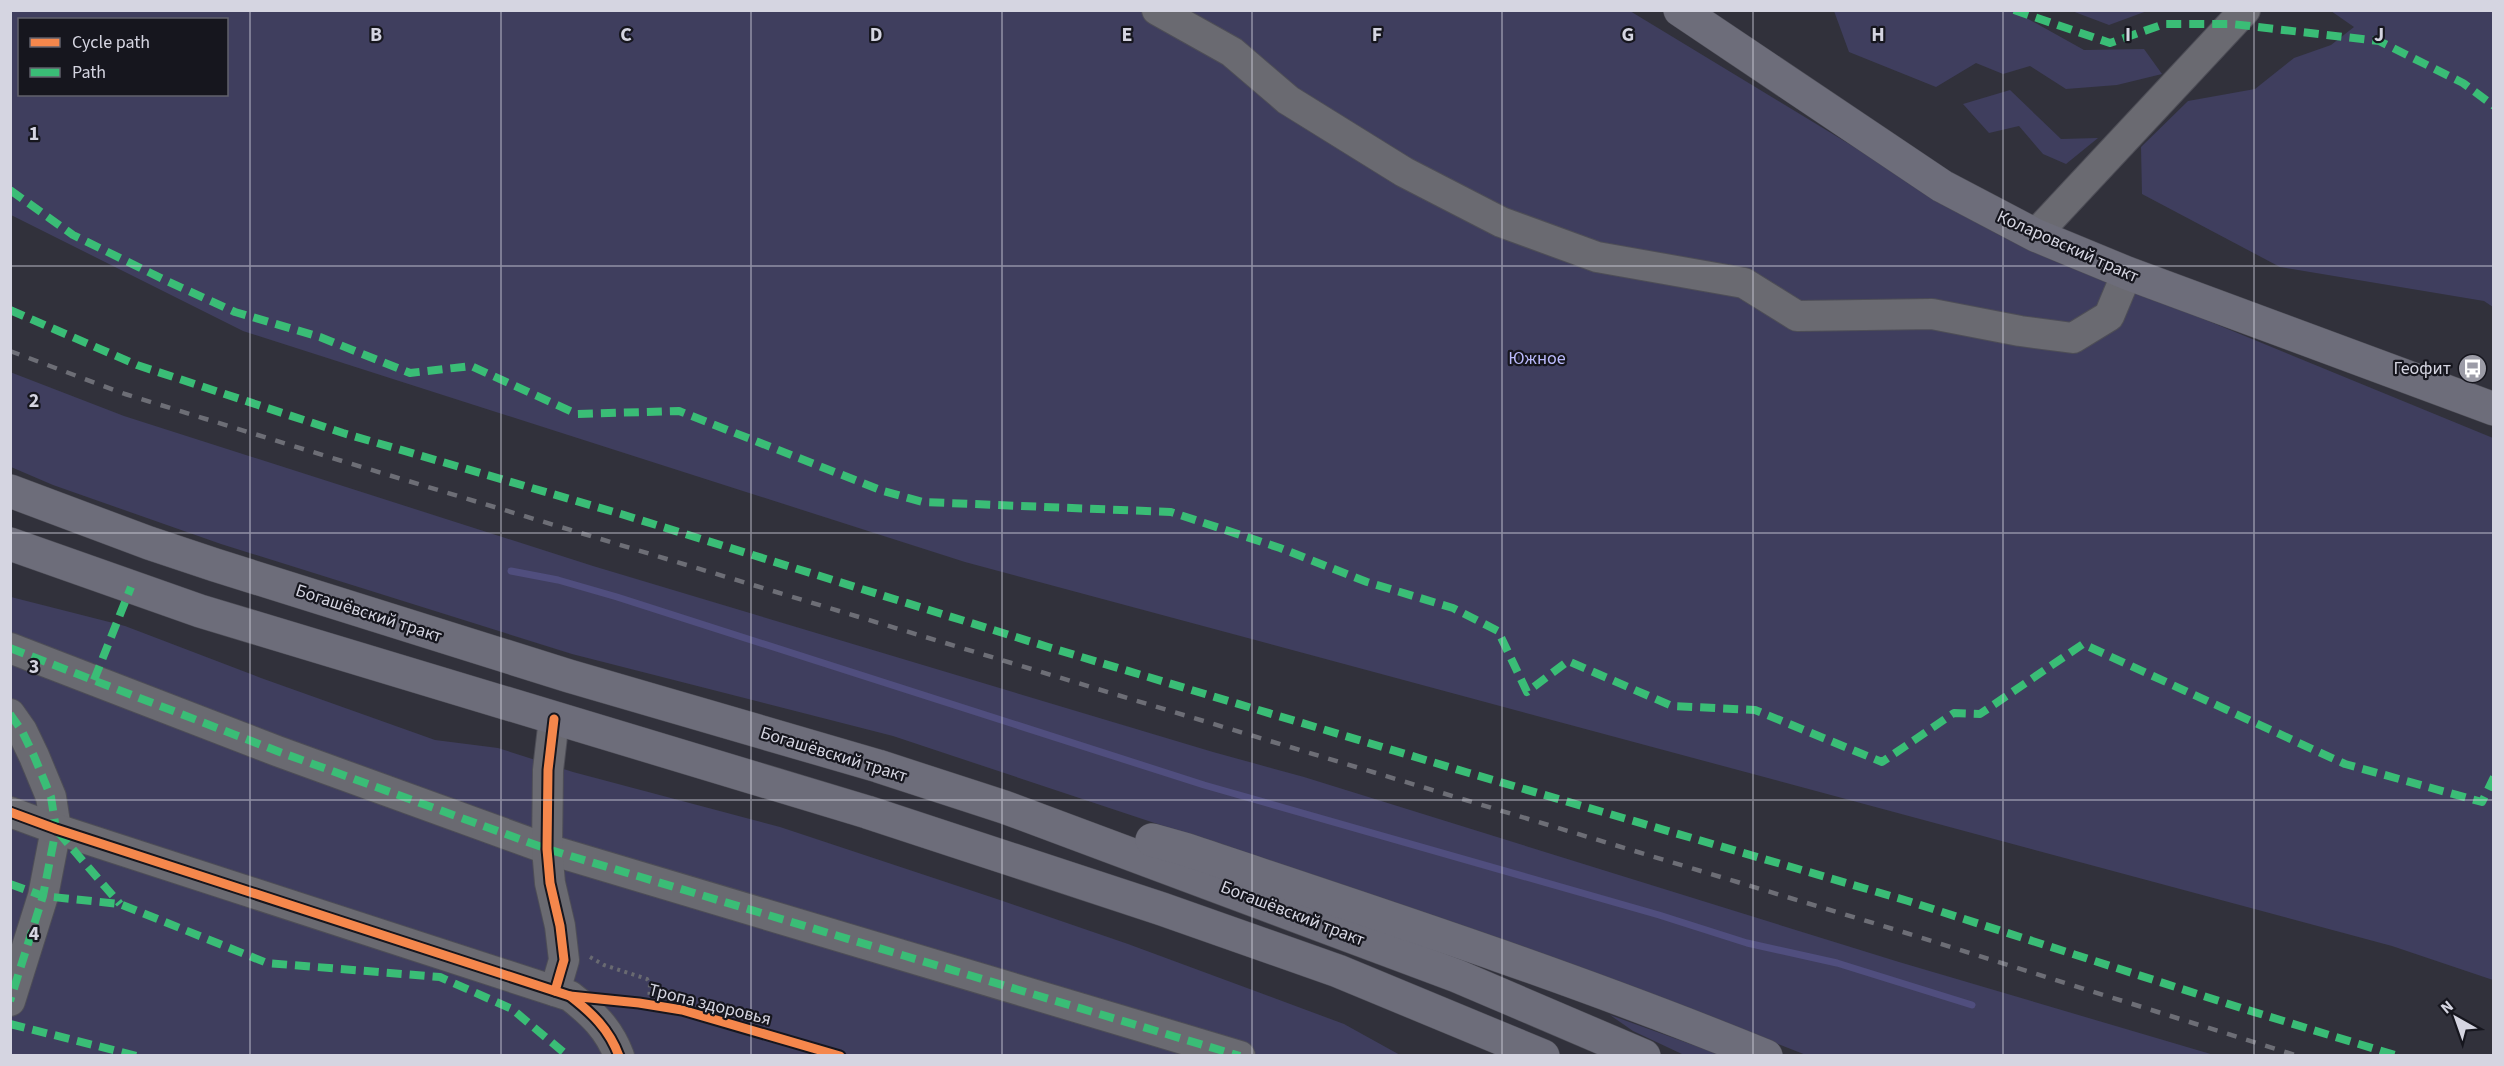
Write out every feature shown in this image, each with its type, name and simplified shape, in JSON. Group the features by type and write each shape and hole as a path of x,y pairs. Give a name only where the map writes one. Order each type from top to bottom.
{"main road":[{"name":"Коларовский тракт","path":"1680,10 1942,186 2034,235 2127,273 2493,410"},
{"name":"Богашёвский тракт","path":"10,491 215,565 568,676 878,766 1004,807 1447,972 1644,1056"},
{"path":"10,544 200,611 867,812 1162,909 1338,971 1543,1056"},
{"path":"1004,807 1100,826 1184,849 1593,988 1766,1056"}],"street":[{"path":"1157,10 1232,52 1288,100 1404,172 1501,222 1597,257 1744,283 1797,316 1932,314 2020,331 2073,338 2109,316 2127,273"},
{"path":"2034,235 2245,10"},
{"path":"10,648 277,751 547,849 1240,1056"},
{"path":"10,714 22,731 51,798 56,830 43,896 12,988"},
{"path":"554,719 548,770 547,849 550,883 560,926 564,960 555,991"},
{"path":"10,812 56,830 570,996 592,1013 606,1030 619,1056"}],"path":[{"path":"560,926 595,961 647,979 650,984 649,1004"}],"green space":[{"path":"2147,10 2109,25 2072,11"},
{"name":"Южное","path":"10,11 1630,11 1999,235 2493,438 2493,980 2392,946 965,562 243,331 11,215"},
{"path":"1834,11 2014,11 2084,50 2144,49 2162,74 2117,85 2066,89 2030,66 2003,74 1976,63 1936,87 1849,52"},
{"path":"2331,11 2493,11 2493,307 2484,301 2280,267 2142,194 2141,147 2188,101 2255,89 2294,58 2331,45 2354,27"},
{"path":"2010,90 2061,139 2098,138 2066,164 2043,154 2019,126 1989,133 1963,104"},
{"path":"10,372 124,416 593,566 1213,752 1304,777 1899,962 2214,1055 1806,1055 1712,1018 1368,894 893,736 572,654 221,544 53,485 11,467"},
{"path":"11,597 125,626 261,678 435,740 498,748 573,772 780,827 1128,944 1344,1024 1400,1055 11,1056"},
{"path":"1610,1015 1721,1055 1684,1055 1633,1031"}],"waterway":[{"path":"511,571 558,580 617,597 1204,785 1659,915 1747,943 1837,963 1972,1005"}],"railway":[{"path":"10,351 125,394 342,461 1903,932 2298,1056"}],"marked path":[{"path":"2014,10 2110,43 2164,24 2232,24 2379,41 2463,83 2494,106"},
{"path":"10,190 73,235 167,281 235,312 320,337 410,373 471,366 577,414 679,411 883,491 923,502 1171,512 1280,548 1367,582 1453,608 1498,631 1527,692 1568,661 1672,706 1755,710 1882,762 1954,713 1980,714 2083,644 2345,764 2482,802 2494,777"},
{"path":"10,310 137,365 343,433 621,514 1048,647 1469,773 1908,901 2398,1056"},
{"path":"94,680 131,587"},
{"path":"10,648 277,751 547,849 1240,1056"},
{"path":"10,714 22,731 51,797 56,829 43,896 10,1001"},
{"path":"58,832 120,904"},
{"path":"10,884 43,896 120,904 267,963 440,977 512,1009 568,1056"},
{"path":"10,1024 137,1056"}],"cycle path":[{"path":"554,719 548,770 547,849 550,883 560,926 564,960 555,991"},
{"path":"10,812 570,996 599,1022 619,1056"},
{"name":"Тропа здоровья","path":"570,996 682,1010 840,1056"}],"place":[{"name":"Геофит","path":"2472,368"}]}
